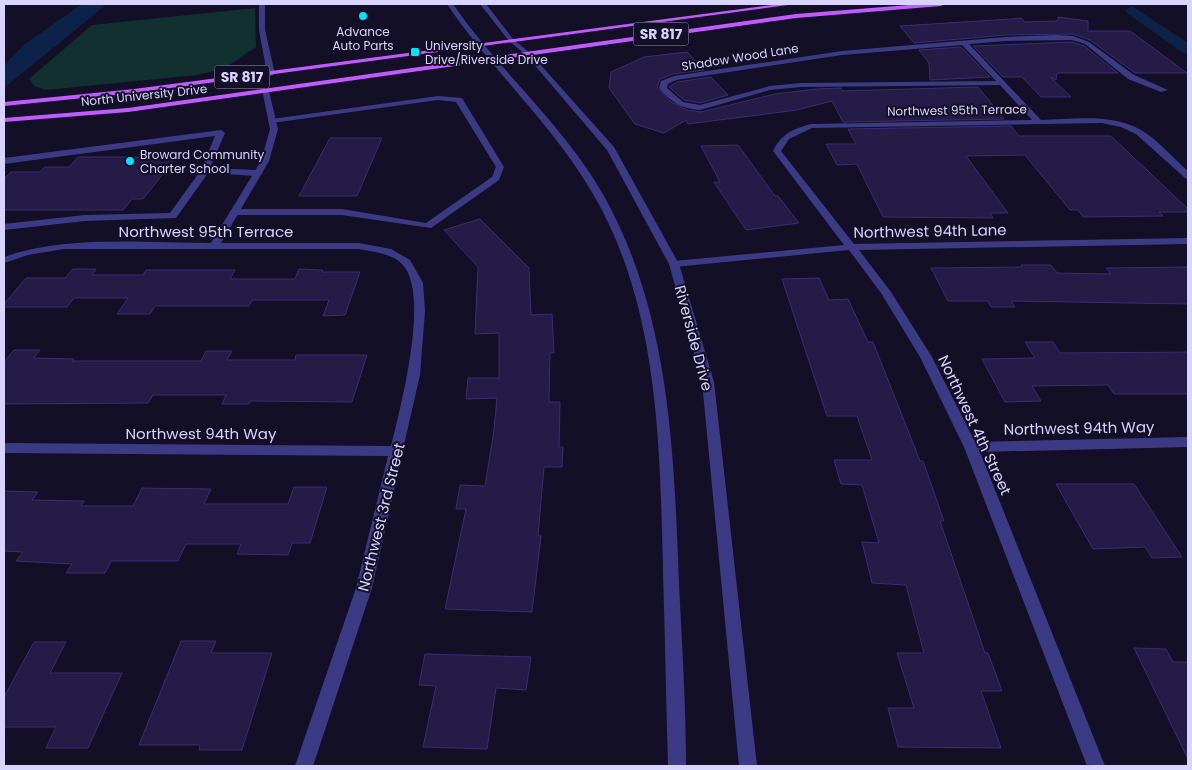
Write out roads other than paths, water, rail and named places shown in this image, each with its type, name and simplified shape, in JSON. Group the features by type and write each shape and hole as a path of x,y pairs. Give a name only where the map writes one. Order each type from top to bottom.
{"main road":[{"name":"North University Drive","path":"4,104 134,91 271,74 479,44 792,4"},
{"path":"827,12 858,4"},
{"name":"North University Drive","path":"4,120 128,110 827,12 941,4"}],"street":[{"path":"262,4 262,30 271,74"},
{"path":"450,4 479,44 586,174 611,218 632,272 650,340 663,410 670,522 676,766"},
{"name":"Riverside Drive","path":"483,4 511,40 528,54 611,149 674,264 708,382 748,766"},
{"name":"Shadow Wood Lane","path":"1003,83 770,88 710,106 695,107 680,104 663,88 664,83 674,78 842,53 1023,38 1073,38 1087,42 1131,77 1164,90"},
{"path":"964,43 1038,121"},
{"path":"215,245 265,161 274,129 265,92"},
{"path":"234,212 342,212 428,226 496,178 500,168 459,100 438,98 272,120"},
{"name":"Northwest 95th Terrace","path":"792,133 811,126 834,124 1102,121 1123,125 1140,132 1188,176"},
{"path":"4,160 221,133 205,170 173,216 85,218 4,227"},
{"name":"Northwest 4th Street","path":"792,133 781,142 777,152 853,247 886,292 926,357 971,447 1096,766"},
{"path":"205,170 258,173"},
{"name":"Northwest 94th Lane","path":"674,264 853,247 1188,241"},
{"name":"Northwest 95th Terrace","path":"4,260 26,252 64,246 215,245 358,246 387,251 406,262"},
{"name":"Northwest 3rd Street","path":"304,766 364,588 398,451 414,375 419,311 418,283 406,262"},
{"name":"Northwest 94th Way","path":"971,447 1188,442"},
{"name":"Northwest 94th Way","path":"4,448 398,451"}],"water":[{"path":"82,4 107,4 4,88 4,65 25,44"}],"waterway":[{"path":"1132,10 1188,50"}],"place":[{"name":"Advance Auto Parts","path":"363,16"},
{"name":"University Drive/Riverside Drive","path":"415,52"},
{"name":"Broward Community Charter School","path":"130,161"}]}
